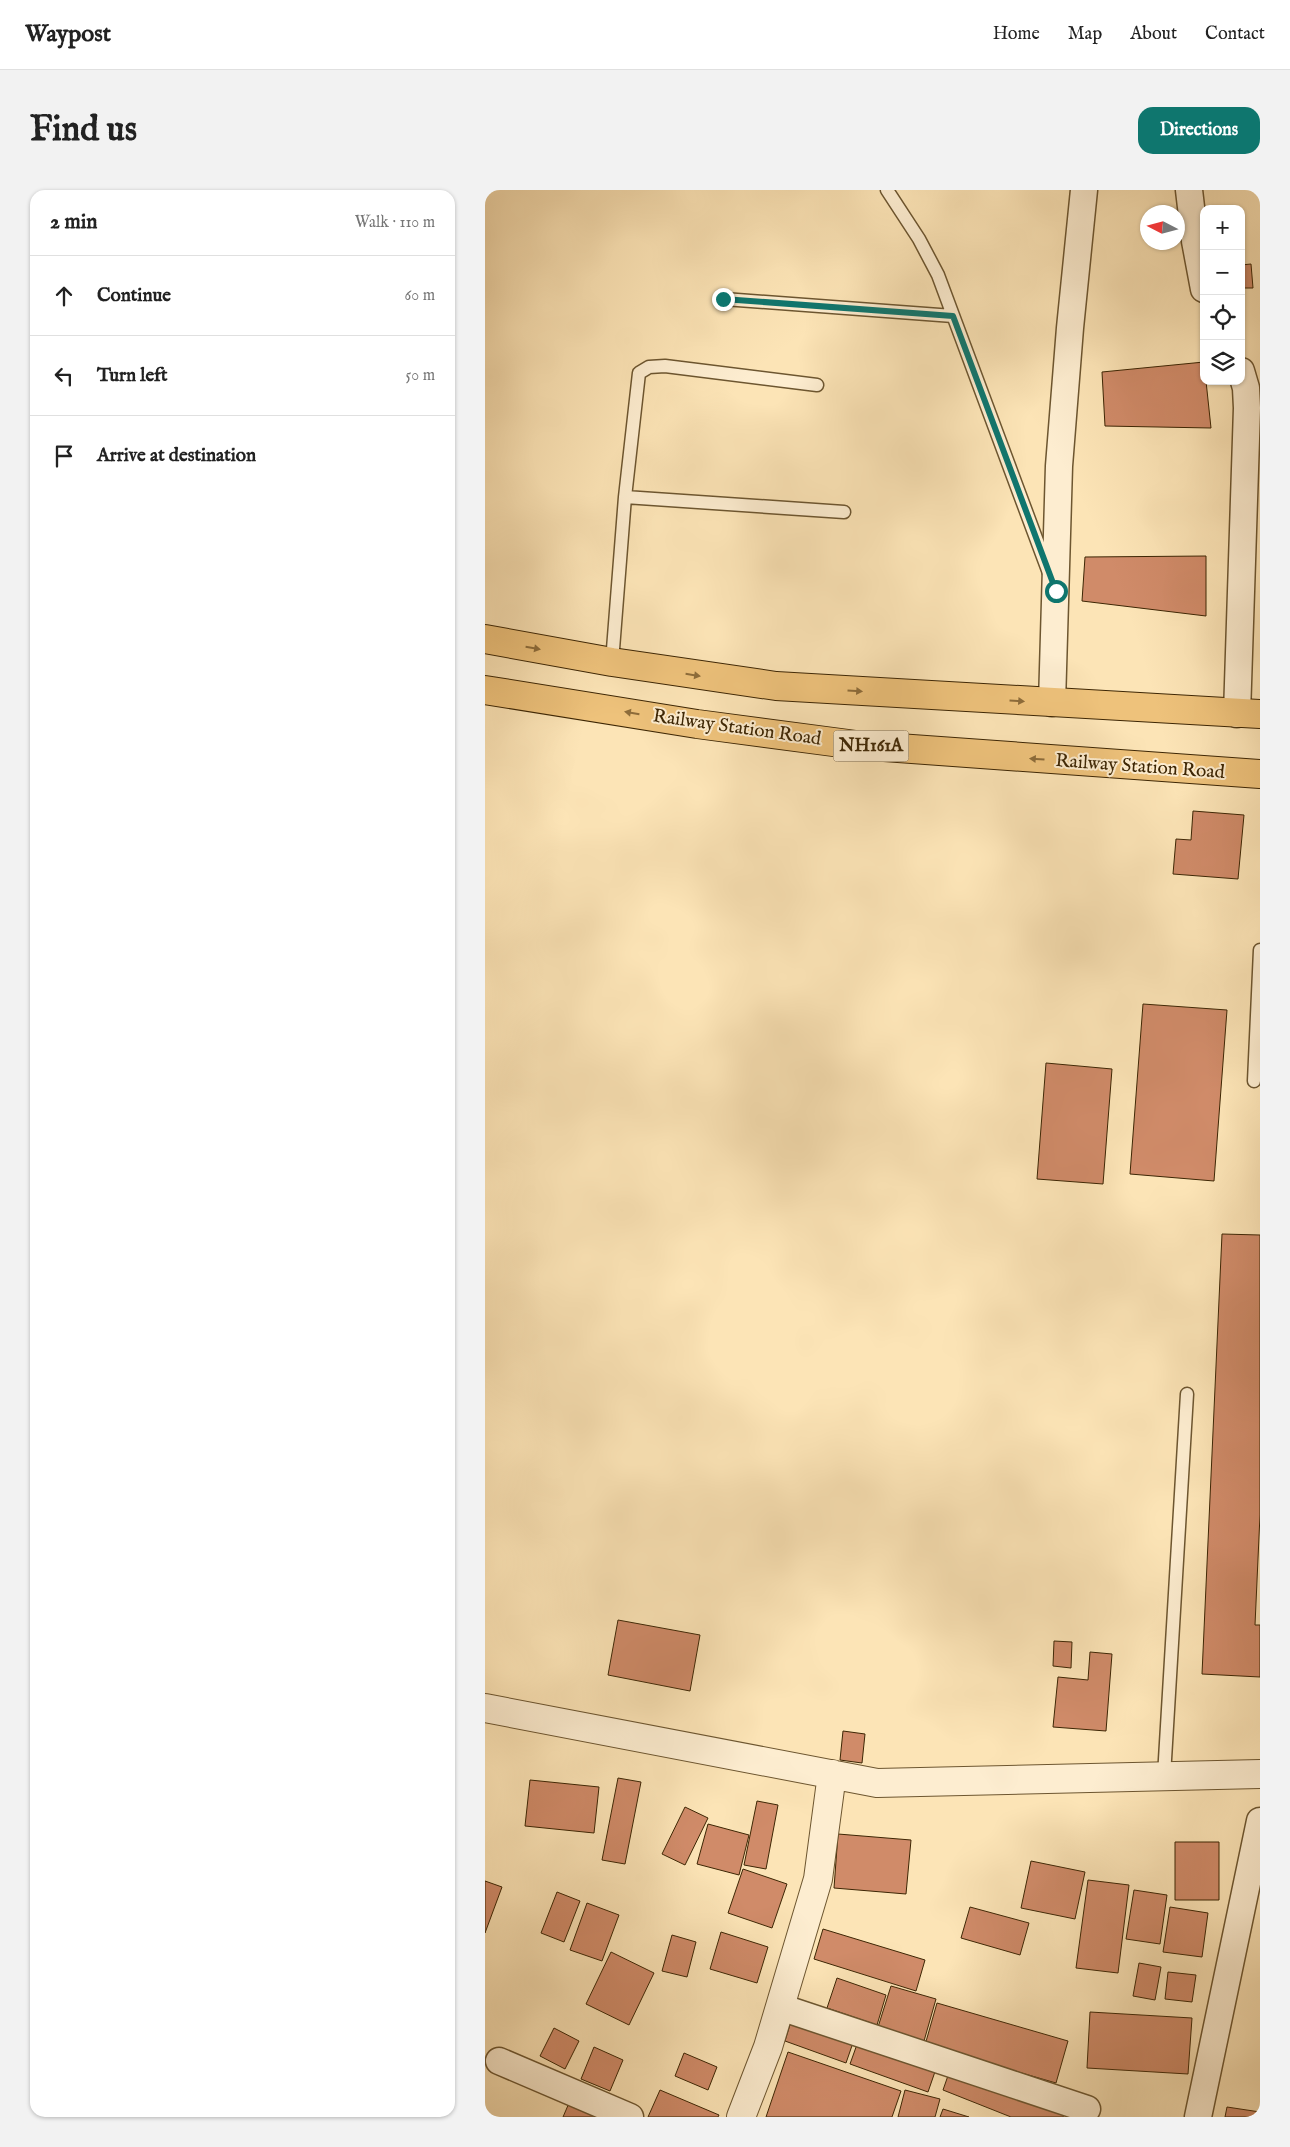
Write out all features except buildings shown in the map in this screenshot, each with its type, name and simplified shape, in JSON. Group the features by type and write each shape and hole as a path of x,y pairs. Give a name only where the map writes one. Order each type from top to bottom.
{"highway":[{"path":"485,639 612,662 776,686 1249,714"},
{"name":"Railway Station Road","path":"485,690 697,724 856,745 1260,774"}],"street":[{"path":"1052,703 1059,466 1084,190"},
{"path":"1189,190 1200,268"},
{"path":"1245,378 1260,365"},
{"path":"1245,385 1247,408 1249,714"},
{"path":"485,1708 877,1783 1260,1774"},
{"path":"741,2117 768,2047 818,1879 832,1774"},
{"path":"1198,2117 1260,1821"},
{"path":"780,2007 1087,2109"},
{"path":"499,2061 630,2117"}],"lane":[{"path":"887,190 919,238 930,260 953,316 1056,591"},
{"path":"723,299 953,316"},
{"path":"612,662 625,497 639,373 649,367 665,366 817,384"},
{"path":"625,497 844,512"},
{"path":"1255,1081 1260,950"},
{"path":"1164,1776 1187,1394"}],"route":[{"path":"723,299 953,316 1056,591"}]}
